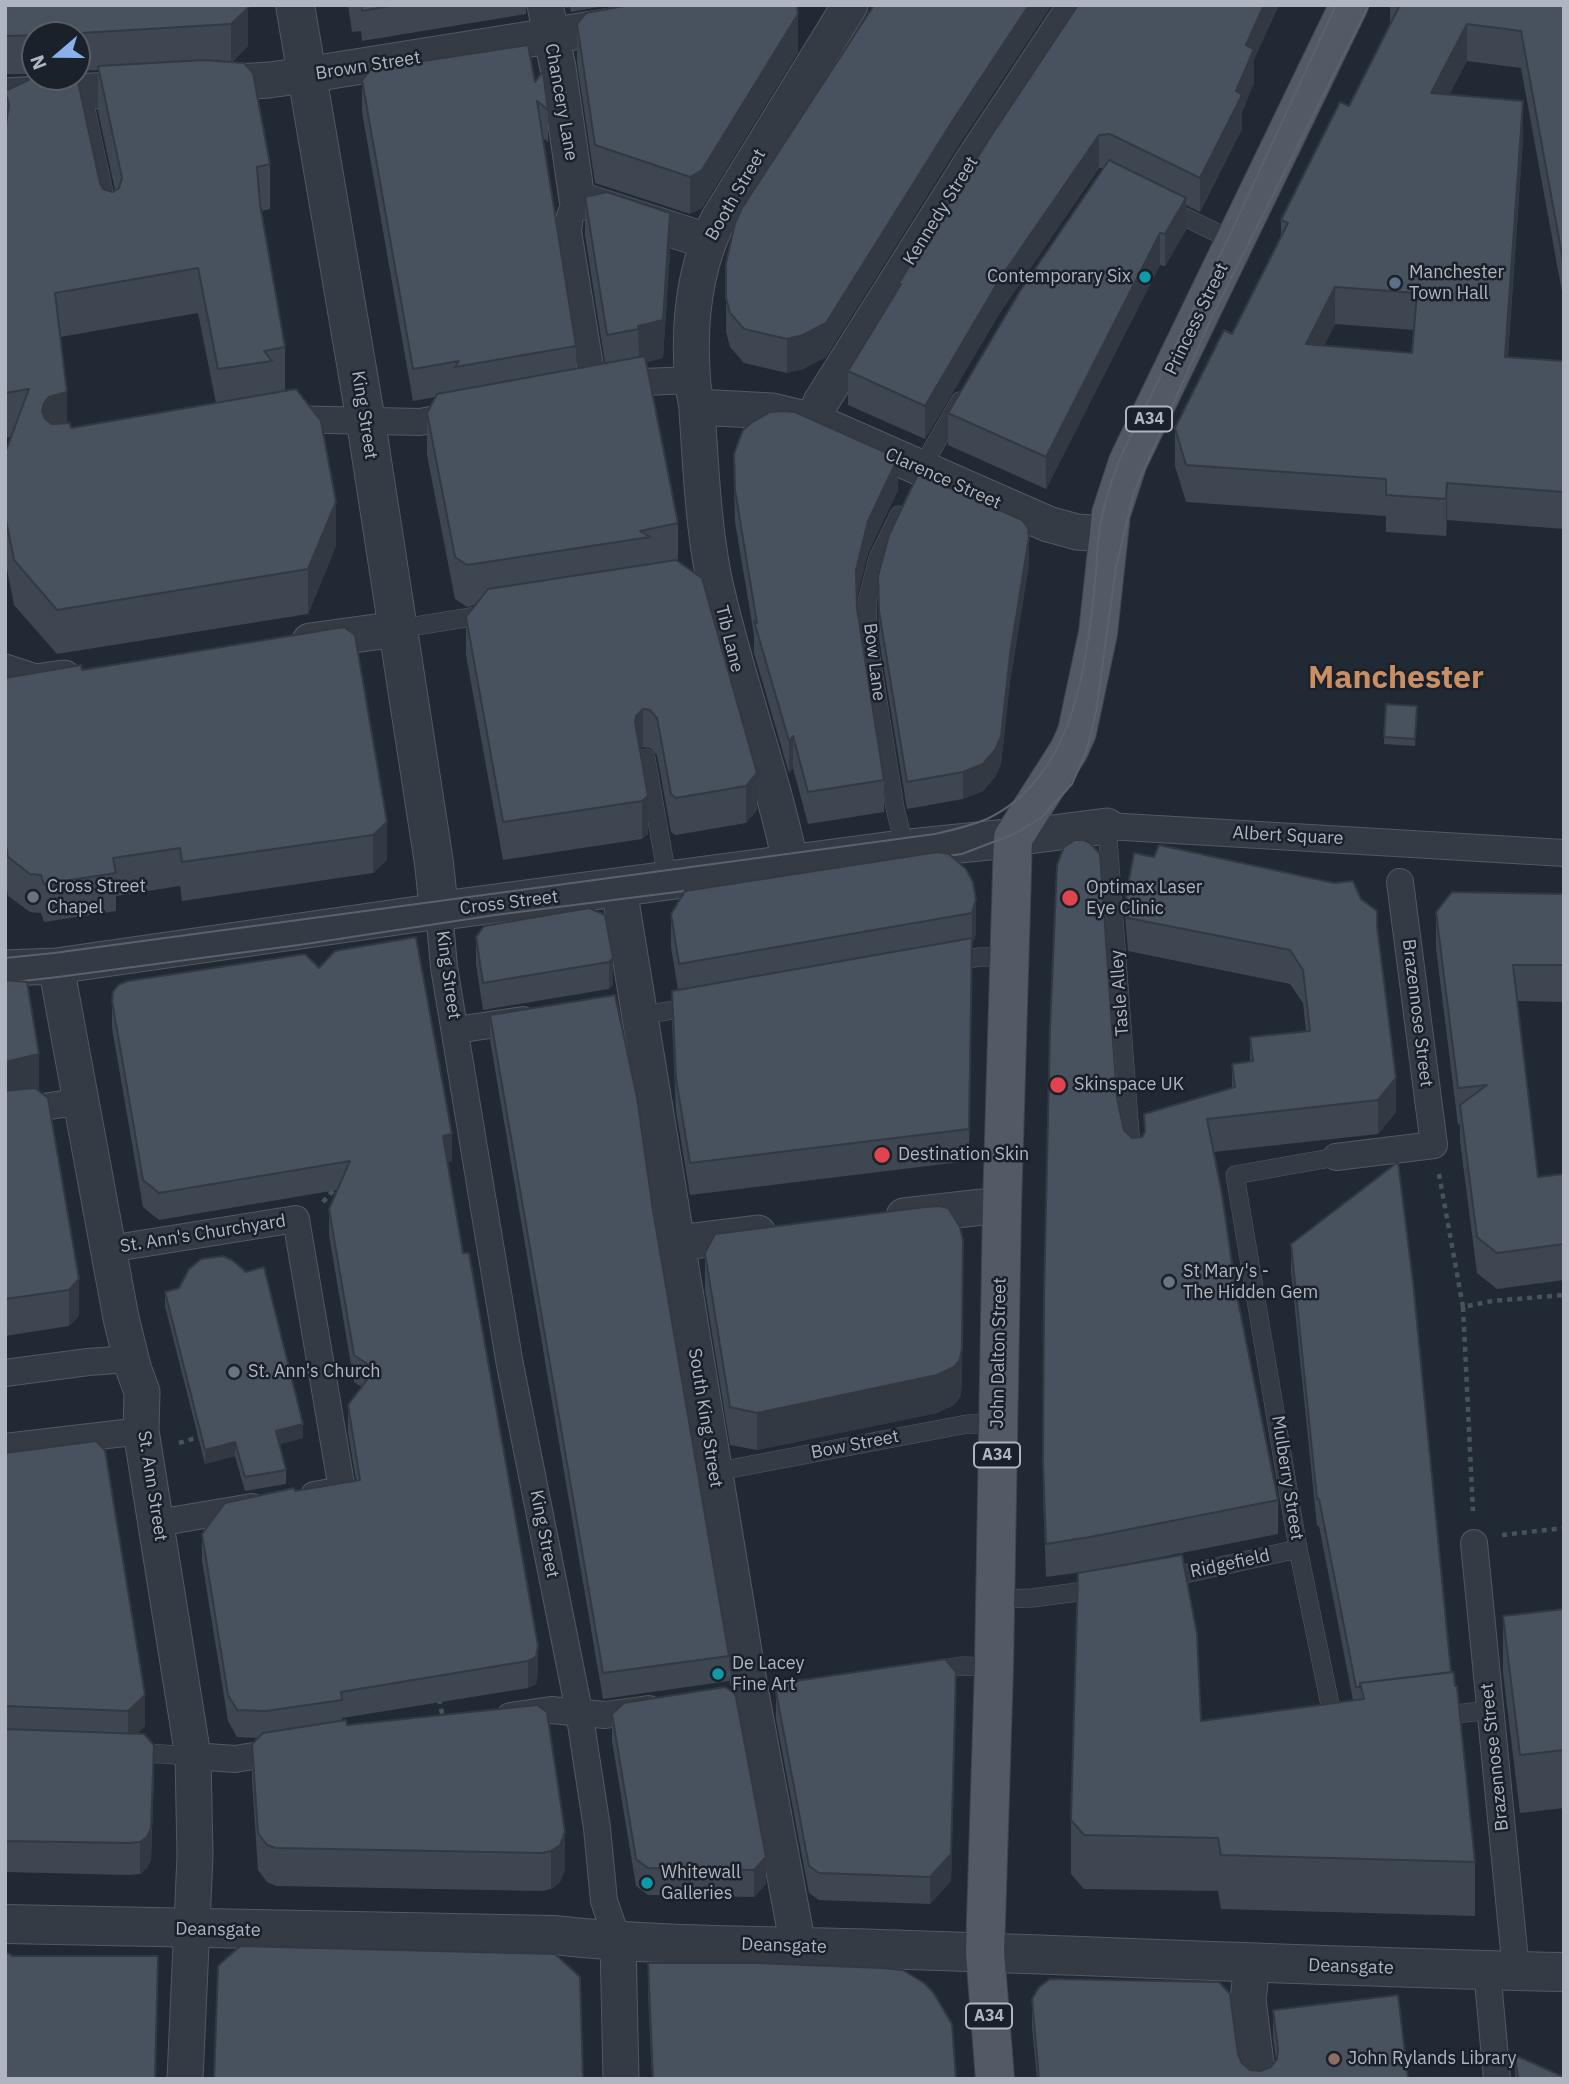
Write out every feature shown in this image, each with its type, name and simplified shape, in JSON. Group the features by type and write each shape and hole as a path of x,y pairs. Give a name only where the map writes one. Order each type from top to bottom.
{"main road":[{"name":"Princess Street","path":"1013,838 1069,750 1077,732 1097,643 1107,534 1128,462 1349,5"},
{"name":"John Dalton Street","path":"985,1952 996,1599 997,1424 1013,838"},
{"name":"A34","path":"985,1952 995,2079"}],"street":[{"name":"King Street","path":"295,5 366,422 434,863 444,967 510,1366 579,1711 597,1828 604,1901 618,1942"},
{"name":"Booth Street","path":"695,393 693,304 697,276 707,241 850,5"},
{"name":"Kennedy Street","path":"814,421 821,402 972,162 1076,5"},
{"name":"Brown Street","path":"91,90 268,80 306,75 548,21 649,19"},
{"name":"Chancery Lane","path":"548,21 558,68 577,199"},
{"name":"Brown Street","path":"5,96 82,91"},
{"path":"594,391 568,231 570,216 577,199 707,241"},
{"path":"568,396 643,382 695,393"},
{"name":"Clarence Street","path":"695,393 814,421 912,488 1077,531 1107,534"},
{"name":"Tib Lane","path":"695,393 705,527 703,582 791,866"},
{"path":"265,422 292,418 420,422 487,410"},
{"path":"279,646 397,629"},
{"path":"5,672 35,682 90,674"},
{"name":"Albert Square","path":"1013,838 1107,825 1564,853"},
{"name":"Cross Street","path":"5,968 56,966 439,911 905,849 1013,838"},
{"name":"Brazennose Street","path":"1400,882 1434,1145"},
{"name":"South King Street","path":"619,888 631,1007 677,1242 748,1696 798,1946"},
{"name":"St. Ann Street","path":"56,966 130,1359 142,1392 141,1432 158,1523 193,1756 195,1856 185,2079"},
{"path":"456,1030 552,1015"},
{"path":"5,1113 82,1101"},
{"path":"1336,1157 1434,1145"},
{"path":"871,1220 1002,1207"},
{"path":"158,1523 342,1490 296,1219"},
{"name":"St. Ann's Churchyard","path":"109,1249 296,1219"},
{"path":"677,1242 790,1230"},
{"path":"5,1373 130,1359"},
{"path":"5,1447 141,1432"},
{"name":"Brazennose Street","path":"1474,1543 1491,1710 1502,1970 1497,2079"},
{"path":"444,1725 551,1710 605,1715 670,1706"},
{"path":"193,1756 235,1759 314,1746"},
{"name":"Deansgate","path":"5,1924 192,1930 554,1935 618,1942 1564,1972"},
{"path":"618,1942 621,2079"},
{"path":"1252,1963 1248,2000 1258,2079"}],"lane":[{"path":"82,91 111,225"},
{"path":"1152,201 1234,241"},
{"name":"Bow Lane","path":"905,849 895,808 868,639 867,602 878,558 912,488 968,387"},
{"path":"397,629 513,611"},
{"path":"646,758 668,882"},
{"name":"Tasle Alley","path":"1107,825 1130,1135 1135,1161"},
{"path":"926,966 980,957 1010,957"},
{"path":"631,1007 708,1004"},
{"name":"Mulberry Street","path":"1336,1157 1235,1175 1298,1549 1335,1728 1348,1726"},
{"name":"Bow Street","path":"714,1472 967,1424 997,1424"},
{"name":"Ridgefield","path":"1151,1581 1298,1549"},
{"path":"996,1599 1032,1598 1111,1588"},
{"path":"920,1673 961,1667 994,1667"},
{"path":"1414,1719 1491,1710"},
{"path":"108,1751 193,1756"}],"path":[{"path":"1434,1145 1463,1307 1474,1543 1487,1537 1564,1528"},
{"path":"296,1219 314,1210 332,1195 345,1175"},
{"path":"1463,1307 1492,1301 1564,1295"},
{"path":"438,1692 444,1725"}],"building":[{"path":"5,5 248,5 231,24 91,32 91,21 21,21 21,36 5,36"},
{"path":"362,5 395,5 362,11"},
{"path":"629,5 797,5 798,14 702,170 690,177 595,145 577,24 586,13"},
{"path":"874,5 1029,5 955,117 826,323 803,335 787,339 744,329 730,313 726,298 726,263 735,223 742,208"},
{"path":"1078,5 1264,5 1246,45 1254,49 1236,91 1242,95 1200,178 1110,134 1099,135 1001,277 925,406 848,371 901,284 897,286 989,139"},
{"name":"Manchester Town Hall","path":"1394,5 1564,5 1564,266 1521,31 1467,24 1431,93 1523,101 1505,357 1564,361 1564,492 1447,483 1446,499 1386,495 1386,479 1186,465 1175,428 1224,330 1232,334 1288,223 1281,220 1340,102 1349,106 1399,7","holes":["1335,287 1417,293 1412,353 1306,344"]},
{"path":"528,45 535,82 543,71 548,110 537,101 576,346 455,367 459,361 413,369 362,80 371,69"},
{"path":"204,60 244,63 253,73 270,164 257,167 260,204 285,347 264,351 272,361 218,369 198,268 55,293 67,392 49,397 44,403 42,411 45,419 52,424 70,423 71,428 296,389 321,421 336,502 308,569 57,610 14,560 5,515 5,453 29,389 5,393 5,131 9,105 5,91 21,84 21,91 80,91 100,183 103,189 113,192 119,188 122,178 98,66"},
{"path":"1109,160 1186,198 1165,234 1160,233 1046,457 948,413 1020,291"},
{"path":"607,192 670,213 663,320 638,326 639,329 607,335 585,197"},
{"path":"645,356 678,523 640,531 650,537 467,565 455,557 427,413 437,394"},
{"path":"770,412 795,412 898,458 868,521 856,570 857,608 884,780 808,792 793,736 789,741 754,621 757,623 735,490 734,454 743,430"},
{"path":"918,474 1022,520 1028,528 1029,537 1010,655 1001,737 995,750 983,764 963,772 907,782 879,611 878,576 889,535"},
{"path":"676,560 702,578 757,773 746,786 676,798 671,794 657,718 650,710 643,709 636,716 635,722 648,796 642,801 503,822 466,617 488,589"},
{"path":"344,627 355,635 387,822 373,835 182,862 180,848 113,858 116,873 44,884 41,875 30,874 8,857 5,841 5,678 81,665 82,670"},
{"path":"1386,704 1417,706 1415,739 1384,737"},
{"path":"1075,840 1090,843 1100,854 1117,1098 1124,1130 1132,1138 1142,1137 1145,1132 1144,1114 1235,1087 1232,1064 1253,1061 1250,1037 1310,1031 1303,970 1290,950 1128,918 1125,882 1128,885 1134,853 1154,857 1159,845 1334,883 1353,881 1361,899 1377,911 1396,1078 1378,1100 1207,1119 1222,1194 1236,1291 1278,1500 1046,1544 1043,1462 1044,1297 1050,1028 1057,865 1064,847"},
{"path":"938,852 949,854 966,869 973,882 976,899 972,913 679,964 671,914 685,891"},
{"path":"1452,892 1564,894 1564,965 1513,965 1538,1177 1564,1174 1564,1244 1497,1253 1477,1237 1460,1105 1487,1085 1458,1088 1436,912"},
{"path":"589,908 605,915 613,958 609,962 483,983 476,937 484,926"},
{"path":"416,937 452,1134 443,1136 463,1253 469,1253 538,1646 536,1657 528,1661 341,1692 342,1700 266,1711 237,1710 228,1695 202,1534 225,1503 294,1488 295,1491 360,1480 348,1405 375,1369 354,1355 329,1209 350,1161 159,1193 143,1180 112,1001 113,992 118,985 128,981 305,954 319,968 335,951"},
{"path":"972,938 969,1129 690,1163 676,1079 672,991"},
{"path":"5,980 27,982 39,1054 5,1062"},
{"path":"615,995 637,1097 653,1210 729,1656 603,1673 490,1015"},
{"path":"35,1088 48,1098 79,1279 69,1290 5,1299 5,1091"},
{"path":"1398,1162 1413,1282 1451,1672 1360,1683 1360,1687 1356,1687 1317,1499 1291,1244"},
{"path":"939,1206 948,1208 960,1227 963,1240 962,1348 960,1359 954,1367 937,1375 757,1413 730,1407 705,1253 715,1234"},
{"name":"St. Ann's Church","path":"223,1256 246,1272 264,1267 303,1424 276,1431 286,1470 245,1477 235,1442 205,1450 165,1292 179,1288 189,1269 201,1259"},
{"path":"96,1441 105,1450 145,1695 128,1711 5,1706 5,1453"},
{"path":"1182,1555 1197,1634 1201,1721 1364,1699 1360,1683 1454,1672 1475,1862 1221,1855 1218,1838 1084,1835 1071,1820 1078,1573"},
{"path":"1564,1609 1564,1750 1520,1755 1503,1616"},
{"path":"945,1659 956,1672 951,1854 930,1877 819,1873 809,1866 776,1692 788,1682"},
{"path":"725,1687 736,1697 766,1857 754,1870 648,1868 636,1859 612,1714 624,1703"},
{"path":"537,1705 547,1712 565,1832 560,1845 551,1851 276,1848 267,1845 258,1833 252,1744 263,1733 346,1720 347,1725"},
{"path":"5,1729 144,1734 154,1745 151,1828 147,1837 140,1842 129,1843 5,1841"},
{"path":"240,1946 555,1954 580,1977 583,2079 214,2079 218,1966"},
{"path":"5,1953 12,1956 158,1956 155,2079 5,2079"},
{"path":"648,1963 757,1963 903,1970 933,1992 952,2024 956,2079 653,2079"},
{"path":"1050,1979 1219,1982 1230,1994 1238,2054 1242,2063 1250,2070 1260,2071 1271,2067 1277,2059 1273,2010 1398,1995 1408,2079 1039,2079 1032,1999 1039,1987"},
{"path":"1515,2055 1564,2077 1564,2079 1518,2079"}],"tram line":[{"path":"5,958 935,834 987,819 1017,800 1041,775 1059,745 1072,712 1088,642 1100,525 1120,458 1228,239 1336,5"},
{"path":"931,858 962,854 1014,834 1041,818 1072,784 1087,749 1096,712 1116,567 1134,492 1214,312 1369,5"},
{"path":"5,983 716,887"}],"place":[{"name":"Contemporary Six","path":"1145,277"},
{"name":"Manchester Town Hall","path":"1395,283"},
{"name":"Cross Street Chapel","path":"33,897"},
{"name":"Optimax Laser Eye Clinic","path":"1070,898"},
{"name":"Skinspace UK","path":"1058,1085"},
{"name":"Destination Skin","path":"882,1155"},
{"name":"St Mary's - The Hidden Gem","path":"1169,1282"},
{"name":"St. Ann's Church","path":"234,1372"},
{"name":"De Lacey Fine Art","path":"718,1674"},
{"name":"Whitewall Galleries","path":"647,1883"},
{"name":"John Rylands Library","path":"1334,2059"}],"district":[{"name":"Manchester","path":"1396,679"}]}
